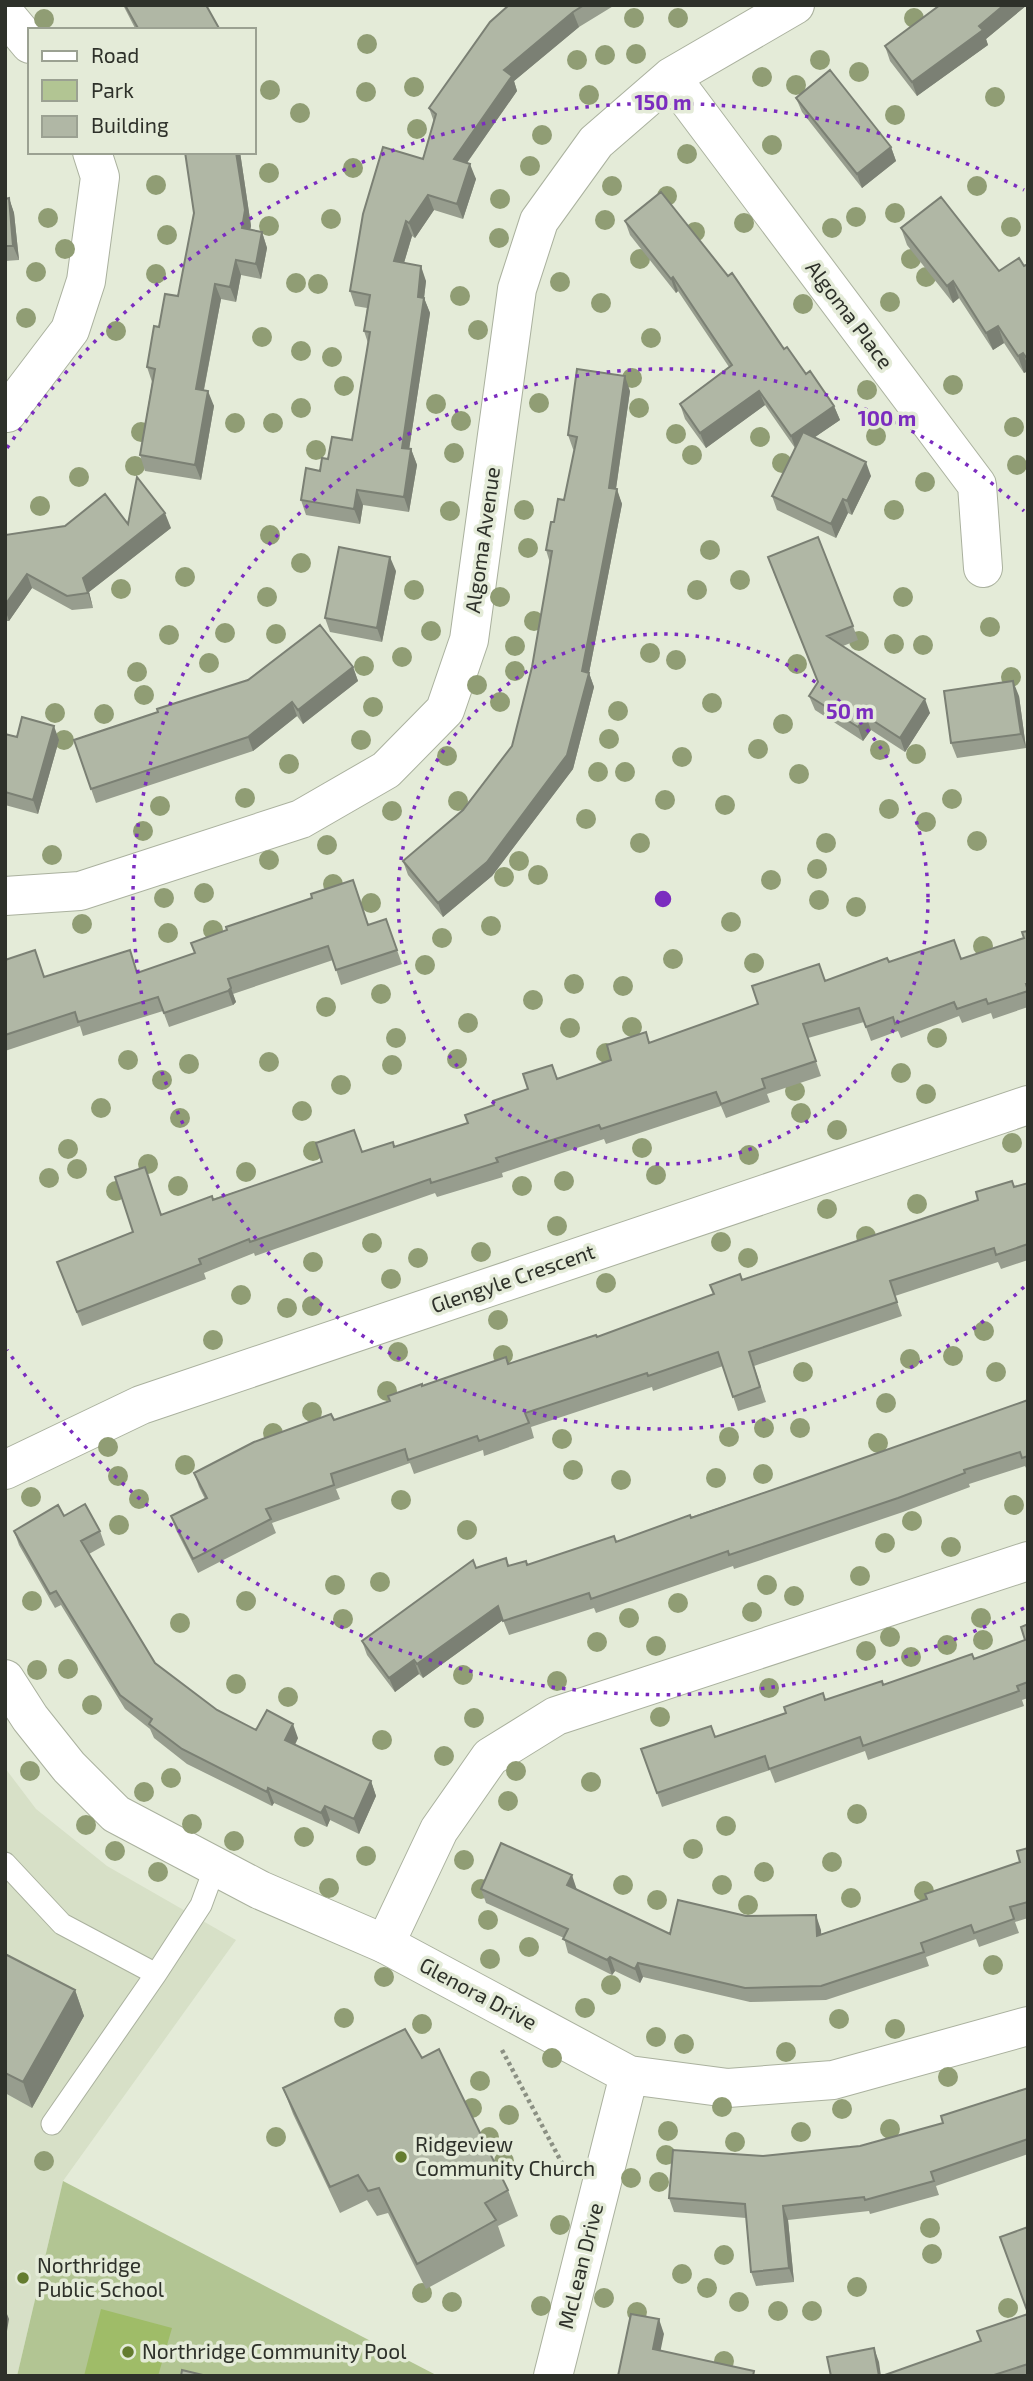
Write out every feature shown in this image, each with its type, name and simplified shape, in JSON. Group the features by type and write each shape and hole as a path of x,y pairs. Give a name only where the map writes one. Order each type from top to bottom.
{"street":[{"name":"Algoma Avenue","path":"5,896 79,891 301,819 386,770 444,710 469,640 517,289 539,221 596,142 671,77 795,5"},
{"path":"5,14 28,42"},
{"name":"Algoma Place","path":"671,77 977,485 983,568"},
{"path":"8,413 70,330 86,281 100,177 93,154"},
{"name":"Glengyle Crescent","path":"5,1471 141,1405 1028,1105"},
{"path":"385,1944 439,1830 490,1757 556,1716 1028,1561"},
{"name":"Glenora Drive","path":"5,1679 30,1718 69,1767 116,1814 260,1890 385,1944 629,2075 729,2088 833,2080 1028,2026"},
{"name":"McLean Drive","path":"554,2376 629,2075"}],"lane":[{"path":"5,1863 62,1924 156,1973"},
{"path":"52,2124 201,1905 215,1867"}],"path":[{"path":"500,2046 564,2167"}],"shaded area":[{"path":"5,1768 36,1809 107,1866 236,1940 63,2181 17,2376 5,2376"},
{"name":"Northridge Community Pool","path":"101,2309 172,2328 158,2376 84,2376"}],"green space":[{"path":"63,2181 438,2376 17,2376"}],"building":[{"path":"125,5 206,5 219,28 138,28"},
{"path":"509,5 584,5 504,70 512,76 454,159 470,164 457,204 428,195 409,223 406,221 394,261 421,266 418,297 424,298 402,448 411,449 404,497 357,490 354,509 301,500 306,468 320,471 322,458 328,459 332,437 352,440 370,332 364,331 370,295 350,291 363,214 383,147 423,159 436,114 429,108 490,22"},
{"path":"940,5 1004,5 979,26 983,30 912,82 885,46"},
{"path":"830,70 891,147 857,174 796,98"},
{"path":"185,154 236,154 245,210 242,228 262,232 256,264 236,260 230,287 215,284 196,389 208,391 195,465 140,455 155,369 147,367 154,326 159,327 165,294 178,296 194,213"},
{"path":"661,192 728,276 732,273 784,349 787,347 806,374 810,371 834,406 791,436 759,391 700,433 680,404 732,365 673,277 671,279 625,221"},
{"path":"941,197 999,271 1019,258 1024,266 1028,264 1028,360 1023,353 1018,356 998,326 986,333 953,281 947,286 901,228"},
{"path":"9,198 13,246 5,246 5,199"},
{"path":"577,369 625,376 609,488 617,489 582,671 589,673 567,755 487,862 438,903 403,861 463,810 512,746 532,667 552,551 546,550 551,522 554,522 558,499 564,500 577,437 568,435"},
{"path":"803,432 866,462 847,501 843,499 831,524 772,496"},
{"path":"137,477 165,513 83,578 88,593 67,596 27,574 5,605 5,535 65,526 105,494 128,524"},
{"path":"818,537 853,626 827,636 925,699 900,738 866,716 858,727 809,696 818,682 768,557"},
{"path":"339,547 390,557 377,628 325,618"},
{"path":"320,625 353,667 298,710 292,702 248,737 91,789 74,740 158,712 157,709 248,680"},
{"path":"1013,681 1021,734 951,743 944,691"},
{"path":"22,717 54,726 33,800 5,792 5,734 17,737"},
{"path":"353,880 368,925 386,919 397,950 336,970 328,946 228,979 231,988 228,991 164,1013 158,997 78,1022 75,1012 5,1035 5,960 35,950 44,977 130,950 137,973 195,953 191,943 227,930 226,927 312,898 311,894"},
{"path":"1028,931 1028,991 988,1004 986,999 957,1009 954,1002 895,1024 893,1017 866,1027 859,1008 803,1024 816,1061 762,1079 765,1088 721,1104 716,1092 601,1129 599,1125 496,1158 498,1162 431,1183 430,1179 250,1242 249,1239 199,1259 201,1264 77,1312 57,1262 133,1232 115,1177 145,1167 161,1215 212,1196 213,1200 322,1162 316,1143 354,1130 362,1152 393,1142 394,1147 468,1123 465,1115 494,1105 493,1101 528,1089 523,1074 552,1065 557,1079 611,1060 607,1045 646,1032 649,1043 758,1004 752,986 819,964 825,981 887,958 889,962 954,940 961,959 1024,938 1022,932"},
{"path":"1012,1181 1014,1187 1028,1183 1028,1244 996,1255 994,1248 890,1281 897,1302 749,1352 760,1387 733,1397 718,1352 648,1376 647,1373 525,1413 529,1423 479,1441 477,1436 408,1460 405,1449 331,1474 334,1485 266,1509 271,1519 193,1559 171,1516 207,1498 194,1473 254,1442 331,1414 334,1420 390,1401 388,1396 506,1357 508,1364 596,1335 597,1337 714,1294 710,1285 740,1274 742,1280 978,1200 976,1192"},
{"path":"1028,1400 1028,1456 1022,1458 1020,1452 964,1470 965,1473 898,1498 729,1555 728,1551 591,1599 589,1593 503,1621 498,1606 417,1664 414,1660 389,1678 362,1641 473,1560 476,1568 506,1558 508,1566 526,1561 527,1565 614,1536 616,1542"},
{"path":"85,1504 100,1531 81,1541 155,1663 217,1710 256,1730 267,1710 293,1724 285,1740 371,1781 354,1819 325,1806 321,1813 268,1788 267,1792 182,1749 149,1724 152,1719 120,1695 56,1591 50,1594 14,1531 58,1505 64,1516"},
{"path":"1028,1624 1028,1682 1017,1686 1019,1691 863,1746 860,1737 769,1769 765,1756 657,1793 641,1749 711,1726 715,1737 786,1713 784,1707 823,1693 825,1700 882,1681 883,1685 972,1654 974,1659 1025,1640 1021,1627"},
{"path":"501,1843 572,1875 567,1885 670,1934 678,1900 746,1916 816,1915 817,1936 927,1899 925,1894 1020,1862 1017,1851 1028,1848 1028,1902 1010,1907 1014,1919 974,1933 971,1925 921,1943 924,1952 821,1986 745,1988 638,1963 635,1969 610,1957 607,1960 563,1939 568,1929 481,1889"},
{"path":"5,1954 75,1990 23,2082 5,2073"},
{"name":"Ridgeview Community Church","path":"405,2029 422,2058 439,2049 508,2190 485,2203 496,2220 417,2264 379,2188 368,2191 358,2175 330,2187 283,2088"},
{"path":"1028,2088 1028,2139 931,2172 934,2181 865,2200 864,2197 783,2206 789,2268 751,2272 745,2204 669,2198 673,2150 763,2156 860,2146 943,2123 941,2116"},
{"path":"1028,2227 1028,2313 1000,2237"},
{"path":"631,2314 659,2319 653,2349 754,2371 753,2376 618,2376"},
{"path":"1028,2314 1028,2364 991,2376 882,2376 981,2341 977,2331"},
{"path":"874,2348 879,2376 831,2376 827,2357"},
{"path":"182,2370 207,2376 181,2376"}],"place":[{"name":"Ridgeview Community Church","path":"401,2157"},
{"name":"Northridge Public School","path":"23,2278"},
{"name":"Northridge Community Pool","path":"128,2352"}]}
